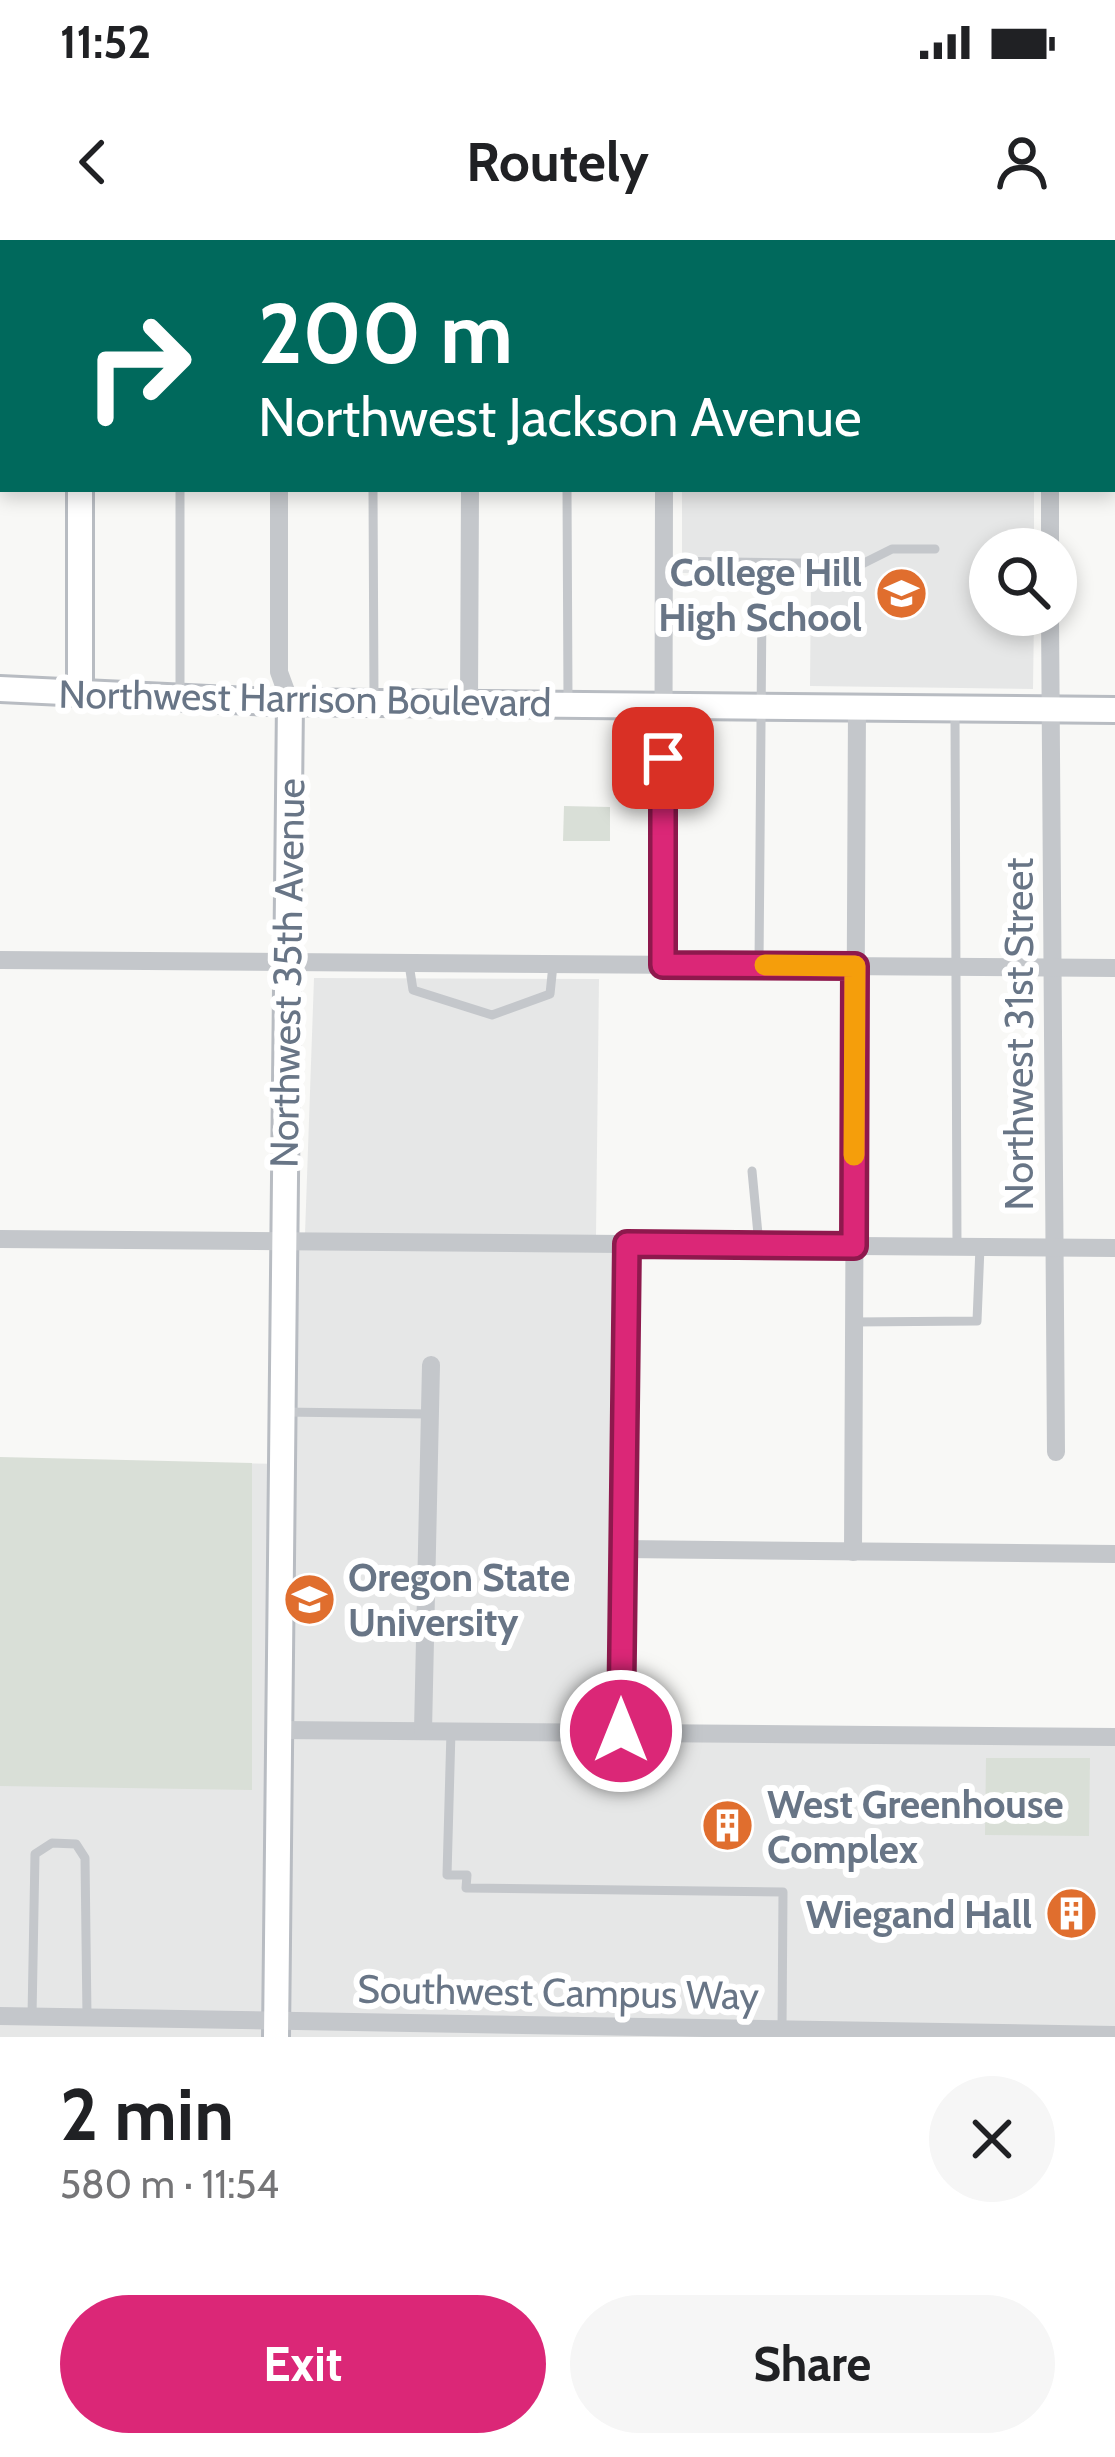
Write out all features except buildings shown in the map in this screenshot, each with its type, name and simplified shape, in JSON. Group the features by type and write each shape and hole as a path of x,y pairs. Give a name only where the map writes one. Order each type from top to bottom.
{"main road":[{"path":"80,492 80,694"},
{"name":"Northwest Harrison Boulevard","path":"0,688 180,700 1115,710"},
{"name":"Northwest 35th Avenue","path":"276,2029 290,701"}],"street":[{"path":"279,492 279,672 290,701"},
{"path":"469,703 470,492"},
{"path":"663,965 664,492"},
{"path":"1050,492 1050,528"},
{"name":"Northwest 31st Street","path":"1050,636 1056,1452"},
{"path":"853,1552 857,706"},
{"path":"0,960 1115,968"},
{"path":"0,1239 1115,1248"},
{"path":"621,1731 627,1244"},
{"path":"423,1731 431,1365"},
{"path":"623,1550 1115,1554"},
{"path":"280,1730 1115,1737"},
{"name":"Southwest Campus Way","path":"0,2016 276,2029 1115,2036"}],"lane":[{"path":"180,492 180,700"},
{"path":"373,492 374,702"},
{"path":"567,492 567,704"},
{"path":"664,561 862,564 892,549 935,549"},
{"path":"759,965 762,604"},
{"path":"955,708 957,1247"},
{"path":"410,964 413,990 491,1015 550,994 553,965"},
{"path":"752,1171 759,1245"},
{"path":"854,1322 977,1321 980,1247"},
{"path":"283,1412 429,1414"},
{"path":"451,1731 447,1875 466,1875 466,1888 783,1892 782,2030"},
{"path":"32,2016 35,1855 52,1843 76,1844 85,1858 87,2018"}],"shaded area":[{"name":"College Hill High School","path":"682,492 1034,492 1034,528 969,528 969,636 1034,636 1033,689 810,686 811,574 682,573"},
{"path":"564,806 610,807 610,841 563,841"},
{"path":"314,978 599,979 596,1237 305,1234"},
{"name":"Oregon State University","path":"623,1248 617,1734 1115,1745 1115,2037 0,2037 0,1460 286,1464 291,1249"},
{"path":"0,1457 252,1463 252,1790 0,1786"},
{"path":"986,1758 1090,1758 1089,1836 985,1835"}],"slow traffic":[{"path":"765,965 855,966 854,1155"}],"place":[{"name":"College Hill High School","path":"901,594"},
{"name":"Oregon State University","path":"309,1599"},
{"name":"West Greenhouse Complex","path":"728,1826"},
{"name":"Wiegand Hall","path":"1071,1914"}],"route":[{"path":"621,1731 627,1244 854,1246 855,966 663,965 663,758"}]}
